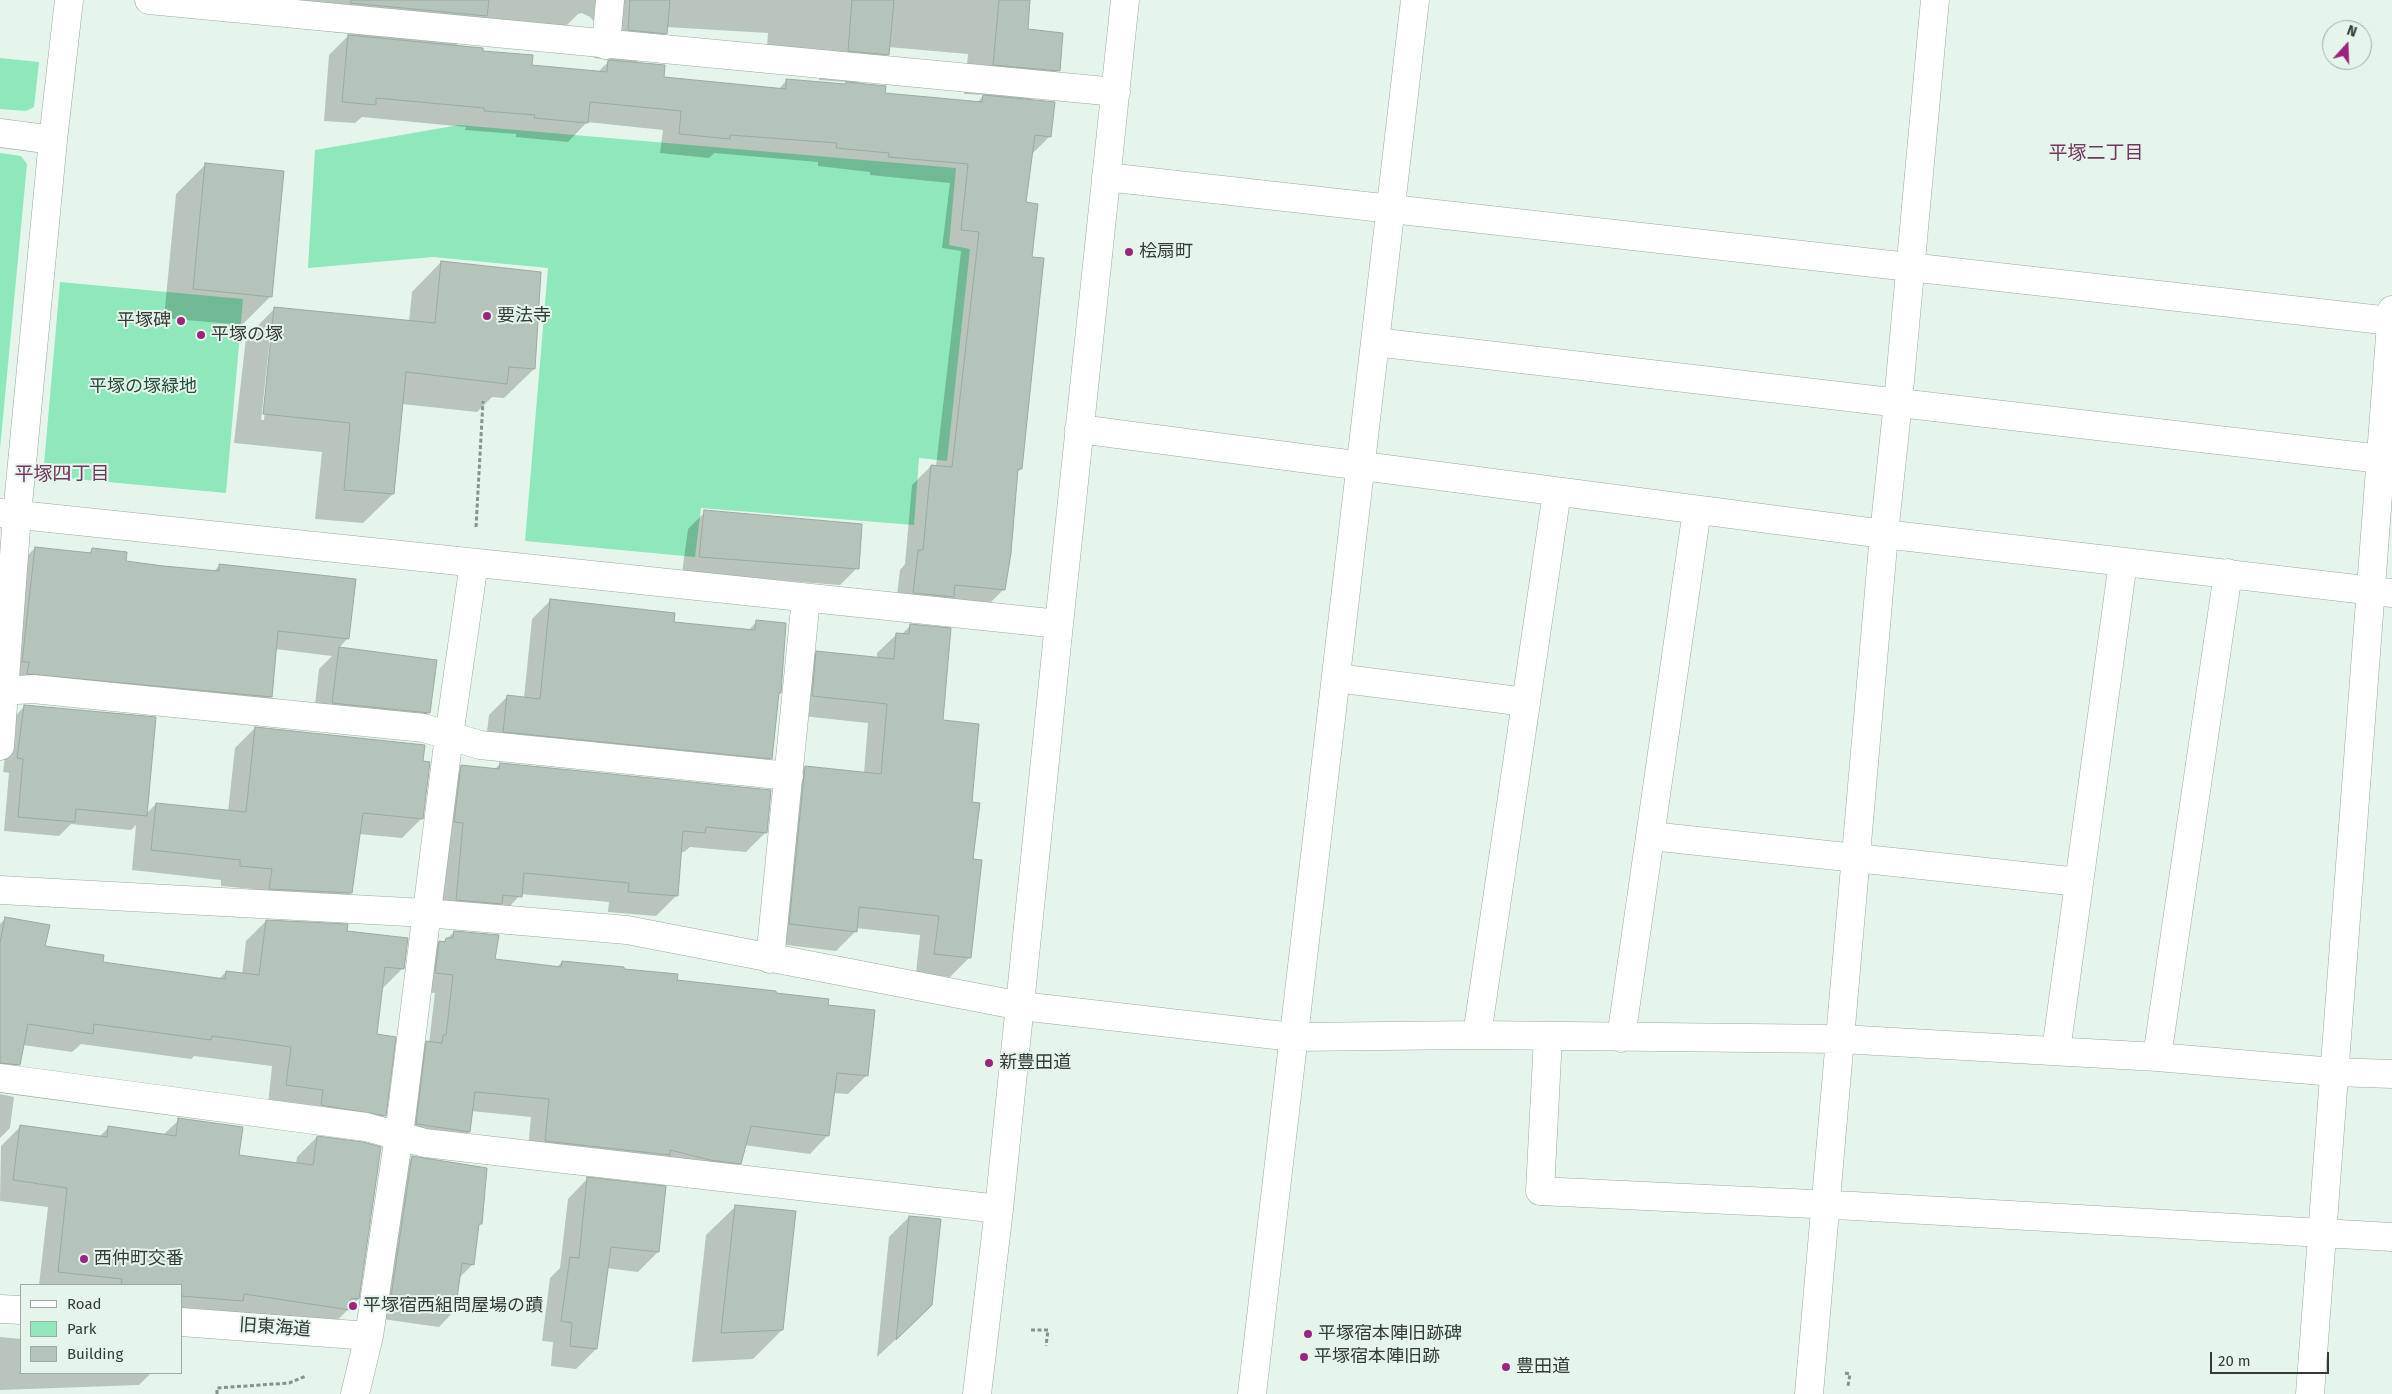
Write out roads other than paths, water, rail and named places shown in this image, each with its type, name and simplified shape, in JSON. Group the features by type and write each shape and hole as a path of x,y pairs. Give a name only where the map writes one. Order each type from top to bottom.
{"street":[{"path":"0,746 8,514 69,0"},
{"path":"149,0 606,45 1116,92"},
{"path":"606,45 610,0"},
{"path":"977,1394 1000,1209 1058,624 1125,0"},
{"path":"1252,1394 1415,0"},
{"path":"1809,1394 1884,534 1935,0"},
{"path":"0,133 53,140"},
{"path":"1106,178 1910,267 2392,317 2381,459 2381,592 2334,1072 2310,1394"},
{"path":"1375,342 2381,459"},
{"path":"1079,429 1884,534 2381,592"},
{"path":"1477,1035 1557,492"},
{"path":"1622,1038 1698,510"},
{"path":"8,514 1058,624"},
{"path":"2056,1051 2123,562"},
{"path":"355,1394 369,1336 399,1135 449,736 474,563"},
{"path":"2157,1057 2228,573"},
{"path":"770,959 806,598"},
{"path":"1336,678 1526,702"},
{"path":"2,691 32,689 424,728 480,745 789,776"},
{"path":"1651,836 2079,882"},
{"path":"0,890 426,913 628,930 770,959 1021,1006 1293,1037 1477,1035 1841,1039 2157,1057 2334,1072 2392,1074"},
{"path":"1548,1037 1540,1191 2392,1237"},
{"path":"0,1078 366,1127 426,1143 1000,1209"},
{"path":"0,1309 20,1310"},
{"name":"旧東海道","path":"182,1322 369,1336"}],"place":[{"name":"桧扇町","path":"1129,252"},
{"name":"要法寺","path":"487,316"},
{"name":"平塚碑","path":"181,321"},
{"name":"平塚の塚","path":"201,335"},
{"name":"新豊田道","path":"989,1063"},
{"name":"西仲町交番","path":"84,1259"},
{"name":"平塚宿西組問屋場の蹟","path":"353,1306"},
{"name":"平塚宿本陣旧跡碑","path":"1308,1334"},
{"name":"平塚宿本陣旧跡","path":"1304,1357"},
{"name":"豊田道","path":"1506,1367"}],"district":[{"name":"平塚二丁目","path":"2096,154"},
{"name":"平塚四丁目","path":"62,475"}],"park label":[{"name":"平塚の塚緑地","path":"143,387"}]}
